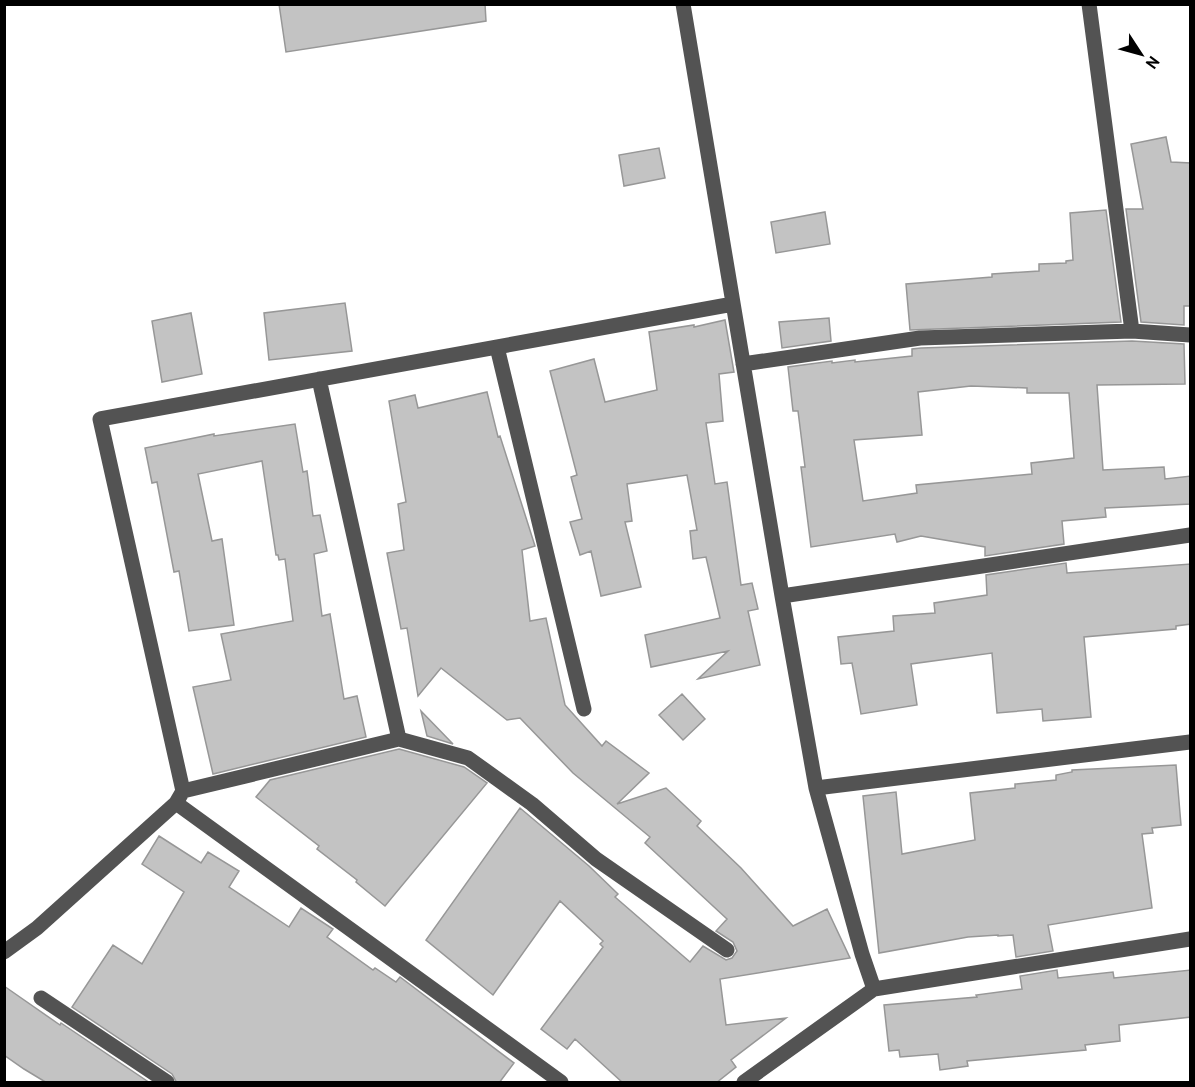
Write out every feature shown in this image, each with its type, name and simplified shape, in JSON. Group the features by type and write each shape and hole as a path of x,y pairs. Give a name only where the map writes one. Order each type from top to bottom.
{"street":[{"path":"683,4 816,788 874,989"},
{"path":"1089,4 1132,331"},
{"path":"561,1083 180,797 100,419 733,304"},
{"path":"743,364 920,338 1132,331 1191,335"},
{"path":"497,347 584,709"},
{"path":"319,379 399,739"},
{"path":"782,596 1191,535"},
{"path":"4,952 37,928 180,797 399,739 468,758 532,804 596,859 727,950"},
{"path":"816,788 1191,742"},
{"path":"744,1083 874,989 1191,939"},
{"path":"41,998 167,1083"}],"building":[{"path":"279,4 485,4 486,21 286,52"},
{"path":"1166,137 1171,162 1191,163 1191,306 1184,306 1184,325 1141,322 1126,209 1143,209 1131,144"},
{"path":"659,148 665,178 624,186 619,155"},
{"path":"1106,210 1121,322 910,330 906,284 1039,271 1039,264 1066,263 1066,261 1073,260 1070,213"},
{"path":"825,212 830,244 776,253 771,222"},
{"path":"345,303 352,351 269,360 264,313"},
{"path":"191,313 202,374 162,382 152,321"},
{"path":"829,318 831,341 782,348 779,322"},
{"path":"725,320 734,372 719,374 723,421 706,423 715,484 727,482 741,585 752,583 758,609 748,611 760,665 698,679 728,651 651,667 645,635 720,618 706,557 693,559 690,531 697,530 687,475 627,484 632,521 625,522 641,587 601,596 591,551 580,555 570,522 582,519 571,477 577,475 550,371 594,359 605,402 657,390 649,332 694,325 694,327"},
{"path":"1132,341 1184,344 1185,384 1097,385 1103,470 1164,467 1165,479 1191,476 1191,504 1105,508 1106,517 1062,521 1064,544 985,556 985,547 921,536 897,542 895,534 811,547 801,467 805,467 798,411 793,411 788,367 832,361 832,363 855,360 855,362 912,356 912,349","holes":["971,386 1027,388 1027,393 1069,393 1074,458 1031,463 1032,474 916,485 917,493 863,501 854,440 922,435 918,392"]},
{"path":"487,392 498,437 500,436 535,546 522,550 530,621 546,618 565,705 602,746 606,741 649,773 617,804 666,788 701,821 697,826 741,868 793,926 827,909 850,958 720,979 726,1025 786,1018 731,1060 736,1067 716,1083 623,1083 575,1039 567,1049 541,1029 603,947 600,944 603,941 560,901 493,995 426,940 520,808 589,866 618,894 615,897 690,962 703,946 726,960 732,958 737,951 733,942 716,931 727,919 645,843 650,837 573,773 520,718 507,720 441,668 418,696 407,628 401,629 387,553 404,550 398,504 406,502 389,401 415,395 418,408"},
{"path":"295,424 303,472 307,471 313,516 320,515 327,551 314,554 322,616 330,614 344,699 357,696 366,737 213,774 193,687 231,680 221,634 293,621 285,559 279,560 276,555 262,461 198,474 212,541 222,539 234,625 189,631 179,571 174,572 157,482 152,483 145,448 214,434 214,436"},
{"path":"1066,563 1067,573 1191,564 1191,624 1176,626 1176,629 1084,637 1091,717 1043,721 1042,709 997,713 992,653 911,664 917,705 861,714 852,663 841,664 838,637 894,631 893,616 935,613 934,603 987,595 986,575"},
{"path":"682,694 705,719 683,740 659,715"},
{"path":"421,711 453,744 427,736"},
{"path":"399,749 464,767 487,783 385,906 356,882 357,880 317,849 319,846 256,797 270,780"},
{"path":"1176,765 1181,825 1152,828 1153,833 1142,834 1152,908 1048,925 1053,951 1016,957 1013,935 998,935 968,937 879,953 863,796 896,792 902,854 975,840 970,793 1015,788 1015,784 1056,780 1056,775 1072,772 1072,770"},
{"path":"159,836 201,863 208,852 239,871 229,887 289,927 301,908 333,929 327,937 373,970 375,968 396,982 400,977 514,1063 499,1083 177,1083 172,1074 72,1007 113,945 142,964 184,892 142,864"},
{"path":"1057,970 1058,978 1113,972 1114,978 1191,970 1191,1017 1119,1025 1120,1041 1085,1045 1086,1050 967,1061 968,1066 940,1070 938,1054 900,1057 899,1050 889,1051 884,1005 977,997 976,995 1022,989 1020,976"},
{"path":"4,986 150,1083 47,1083 24,1069 4,1055"}]}
